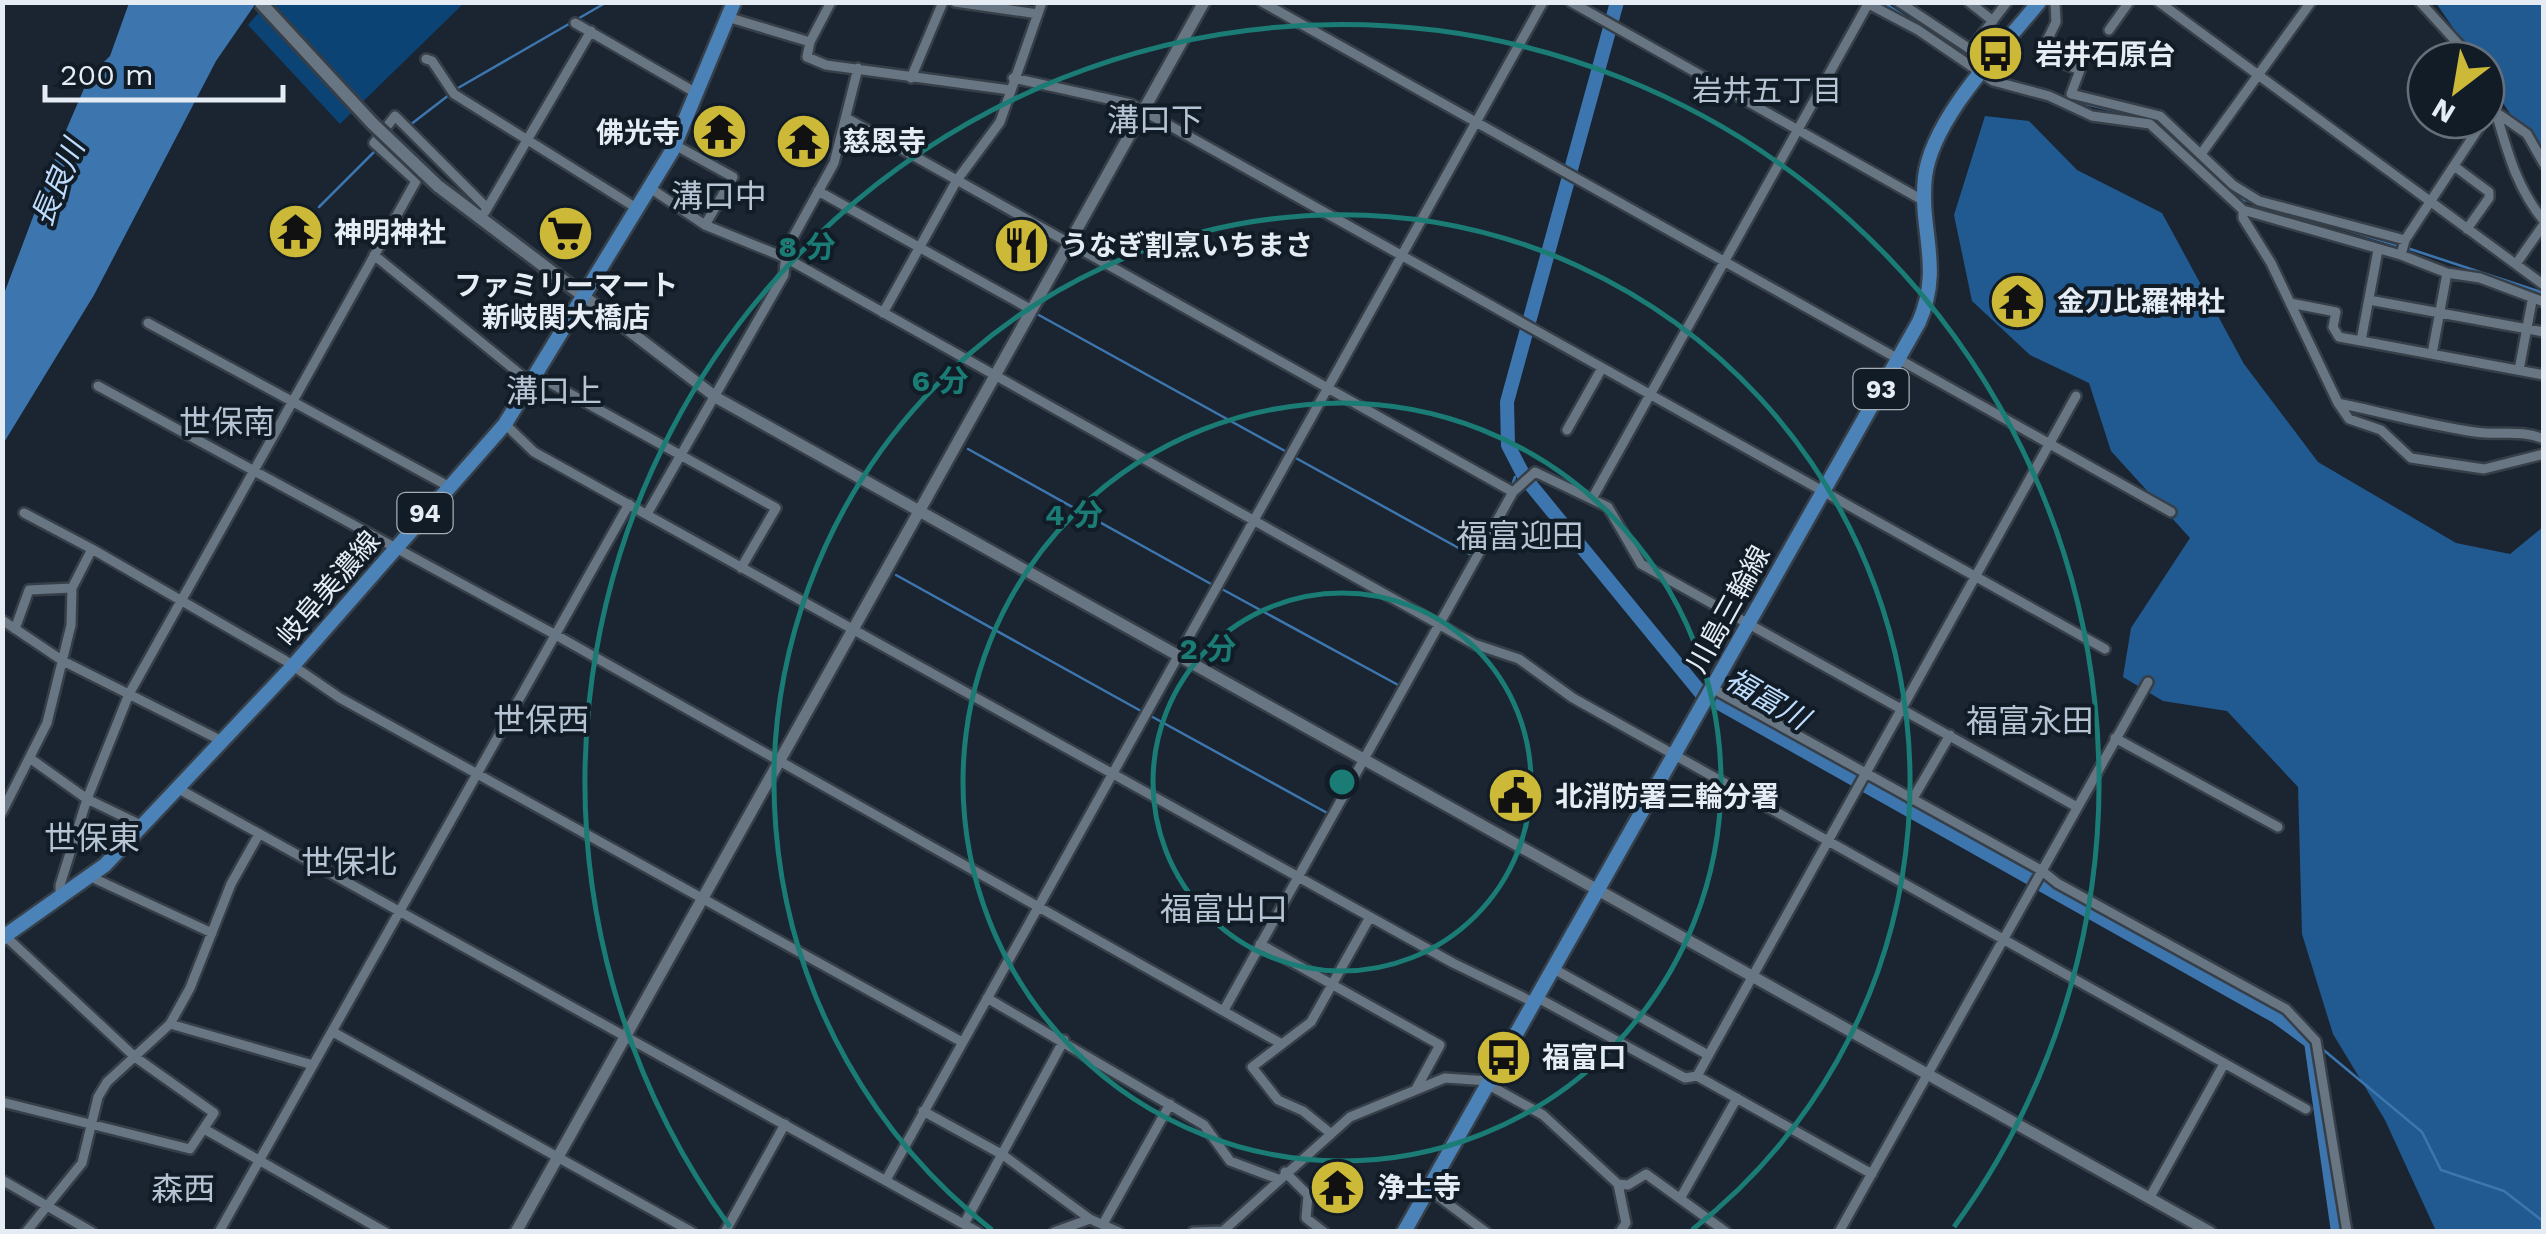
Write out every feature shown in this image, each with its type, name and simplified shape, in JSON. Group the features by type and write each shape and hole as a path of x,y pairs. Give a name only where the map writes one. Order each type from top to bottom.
{"main road":[{"path":"260,2 372,124 438,186 484,213 585,297"},
{"name":"川島三輪線","path":"1404,1232 1431,1191 1928,302 1932,281 1925,174 1938,135 2032,5"},
{"name":"岐阜美濃線","path":"4,936 91,877 291,668 506,424 675,145 730,10"}],"street":[{"path":"832,2 810,42 807,57 826,65 1010,90"},
{"path":"911,78 944,2"},
{"path":"955,2 1038,14"},
{"path":"883,313 957,180 1000,122 1042,2"},
{"path":"516,1232 1204,2"},
{"path":"1262,2 2171,512"},
{"path":"886,1180 1543,2"},
{"path":"1572,2 1924,201"},
{"path":"1900,2 1970,49 1986,69"},
{"path":"1969,2 1992,21"},
{"path":"1970,49 2008,2"},
{"path":"2054,2 2056,22 2040,55 2080,70 2071,94 2104,105 2150,110 2259,201 2403,247 2447,273 2480,278 2544,302"},
{"path":"2109,30 2129,2"},
{"path":"2159,2 2544,285"},
{"path":"2201,154 2311,2"},
{"path":"2420,2 2455,40"},
{"path":"1593,498 1867,3 1986,69 2092,116 2150,124 2243,210 2378,250 2403,247"},
{"path":"730,10 810,42"},
{"path":"575,22 698,94"},
{"path":"60,898 60,885 86,800 129,694 416,181 374,143 395,116 484,213 590,32"},
{"path":"426,60 432,61 452,91 638,209"},
{"path":"648,514 784,275 786,258 834,163 848,120 858,68"},
{"path":"1013,78 1085,92 1144,111 2105,649"},
{"path":"848,120 1511,491"},
{"path":"2506,123 2527,134 2544,164"},
{"path":"2403,247 2473,140"},
{"path":"2501,140 2521,193 2544,222 2516,264"},
{"path":"675,145 733,177 705,225"},
{"path":"2454,166 2489,192 2490,198 2467,228"},
{"path":"650,188 705,225 786,258 1437,623 1492,652 1519,658 1573,698 2306,1109"},
{"path":"818,192 1032,310"},
{"path":"2243,210 2243,218 2349,418 2381,430 2412,458 2484,469 2544,454"},
{"path":"2360,341 2378,250"},
{"path":"374,255 533,379 776,508 741,568"},
{"path":"2432,354 2447,273"},
{"path":"585,297 717,398 2210,1232"},
{"path":"2369,300 2544,332"},
{"path":"2519,370 2532,300"},
{"path":"2290,303 2336,312 2333,327 2339,337 2544,375"},
{"path":"148,323 448,486"},
{"path":"1568,430 1602,368"},
{"path":"98,386 198,438 253,474 554,634 1280,1043"},
{"path":"1697,1076 2076,396"},
{"path":"2338,402 2401,421 2426,420 2494,435 2518,431 2544,439"},
{"path":"506,424 534,452 1370,917 1685,1078 1697,1076 1872,1174"},
{"path":"1224,1010 1511,491 1528,476 1547,475 1593,498 1614,516 1641,564 2077,807"},
{"path":"219,1232 629,504"},
{"path":"24,514 92,549 286,661 291,668 962,1042"},
{"path":"2,812 46,723 63,661 72,588 92,549"},
{"path":"14,629 29,590 72,588"},
{"path":"2,620 63,661 220,740"},
{"path":"1839,1232 2148,682"},
{"path":"1709,694 1912,800 2286,1009 2317,1046 2347,1232"},
{"path":"1912,800 1950,734"},
{"path":"2115,738 2278,827"},
{"path":"31,759 86,800 141,825"},
{"path":"177,788 258,836 309,857 978,1232"},
{"path":"26,1232 82,1163 98,1097 170,1024 232,884 258,836"},
{"path":"91,877 212,933"},
{"path":"1329,1132 1303,1111 1278,1100 1252,1067 1280,1043 1302,1033 1370,917"},
{"path":"2,1102 92,1128 190,1149 214,1113 135,1057 4,936"},
{"path":"1260,944 1440,1045 1416,1089"},
{"path":"1554,969 1708,1055"},
{"path":"987,998 1204,1125 1230,1161 1281,1176 1308,1196 1306,1218 1324,1232"},
{"path":"170,1024 313,1064"},
{"path":"333,1032 692,1232"},
{"path":"964,1224 1064,1040"},
{"path":"2150,1197 2224,1064"},
{"path":"1193,1232 1222,1231 1350,1117 1444,1078 1488,1083 1543,1114 1618,1184 1628,1185 1646,1174 1726,1232"},
{"path":"1681,1197 1738,1098"},
{"path":"1103,1224 1170,1104"},
{"path":"923,1111 1003,1155 1090,1219 1119,1232"},
{"path":"725,1232 785,1124"},
{"path":"206,1130 385,1232"},
{"path":"2,1180 92,1232"},
{"path":"1618,1184 1623,1227 1635,1232"},
{"path":"1431,1191 1486,1232"},
{"path":"1054,1232 1090,1219"}],"shaded area":[{"path":"267,3 464,3 340,124 248,25"},
{"path":"2436,3 2543,3 2543,164 2506,108 2506,40 2461,40"},
{"path":"1985,116 2029,121 2077,170 2162,213 2244,364 2318,462 2456,543 2510,554 2543,527 2543,1231 2436,1231 2385,1120 2333,1034 2302,934 2298,787 2227,711 2163,701 2123,677 2131,628 2190,538 2111,451 2089,383 2030,355 1972,301 1954,215"}],"water":[{"name":"長良川","path":"129,3 256,3 216,61 94,295 3,444 2,299 64,135 89,77 110,56"}],"waterway":[{"path":"410,125 458,88 607,2"},
{"name":"福富川","path":"1617,2 1507,402 1508,445 1525,478 1701,693 2277,1017 2311,1042 2338,1232"},
{"path":"1883,2 1978,65"},
{"path":"1989,72 2065,98 2143,116"},
{"path":"2151,118 2244,200 2289,214"},
{"path":"319,207 377,149"},
{"path":"2307,218 2399,246"},
{"path":"2407,248 2544,293"},
{"path":"1037,314 1285,451"},
{"path":"968,449 1211,584"},
{"path":"1294,457 1473,556"},
{"path":"1511,488 1515,477"},
{"path":"896,575 1141,711"},
{"path":"1220,588 1400,686"},
{"path":"1149,715 1329,814"},
{"path":"1937,1067 1958,1029"},
{"path":"2320,1047 2422,1132 2441,1170 2504,1191 2544,1222"},
{"path":"1890,1151 1911,1113"},
{"path":"1869,1187 1886,1158"}],"place":[{"name":"岩井石原台","path":"1996,54"},
{"name":"佛光寺","path":"719,132"},
{"name":"慈恩寺","path":"803,141"},
{"name":"神明神社","path":"295,232"},
{"name":"ファミリーマート 新岐関大橋店","path":"566,234"},
{"name":"うなぎ割烹いちまさ","path":"1022,245"},
{"name":"金刀比羅神社","path":"2018,301"},
{"name":"北消防署三輪分署","path":"1516,796"},
{"name":"福富口","path":"1503,1057"},
{"name":"浄土寺","path":"1338,1187"}],"district":[{"name":"岩井五丁目","path":"1767,91"},
{"name":"溝口下","path":"1155,120"},
{"name":"溝口中","path":"719,196"},
{"name":"溝口上","path":"554,391"},
{"name":"世保南","path":"227,422"},
{"name":"福富迎田","path":"1520,536"},
{"name":"世保西","path":"541,720"},
{"name":"福富永田","path":"2030,721"},
{"name":"世保東","path":"92,838"},
{"name":"世保北","path":"349,862"},
{"name":"福富出口","path":"1224,909"},
{"name":"森西","path":"183,1189"}]}
